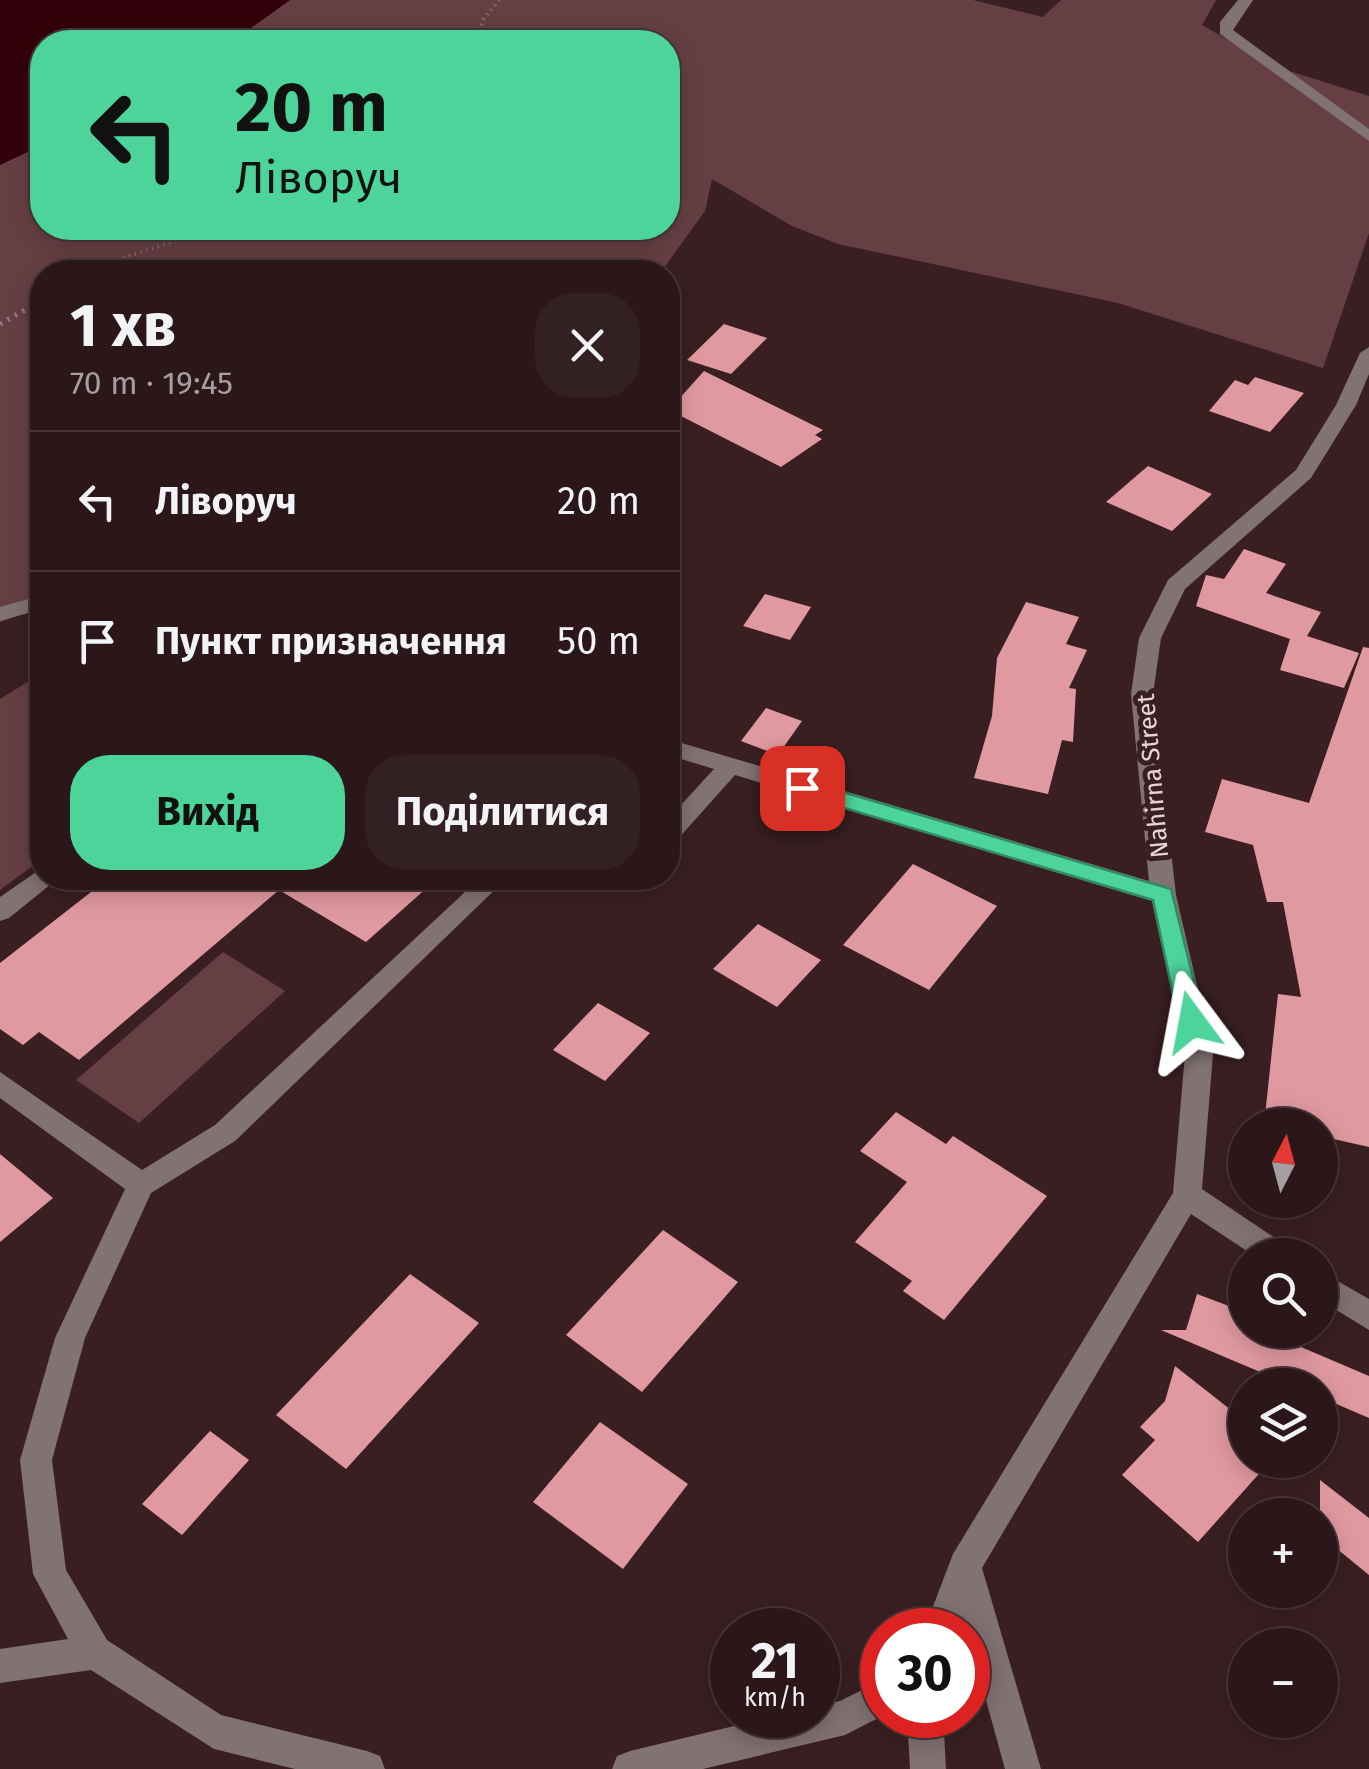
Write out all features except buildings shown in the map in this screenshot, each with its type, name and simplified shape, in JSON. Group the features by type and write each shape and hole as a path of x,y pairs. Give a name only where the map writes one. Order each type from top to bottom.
{"street":[{"path":"1246,0 1224,31 1369,136"},
{"name":"Nahirna Street","path":"949,1608 965,1566 1187,1195 1199,1054 1163,895 1142,694 1150,638 1176,585 1304,474 1346,405 1369,353"},
{"path":"0,614 30,605"},
{"path":"680,751 1163,895"},
{"path":"680,821 730,766"},
{"path":"0,911 30,887"},
{"path":"366,1769 214,1732 96,1652 50,1574 36,1460 70,1338 141,1185 225,1133 482,890"},
{"path":"0,1084 141,1185"},
{"path":"1187,1195 1252,1238"},
{"path":"1338,1296 1369,1316"},
{"path":"965,1566 1023,1769"},
{"path":"0,1666 96,1652"},
{"path":"630,1769 845,1717 860,1709"},
{"path":"926,1738 928,1769"}],"path":[{"path":"479,30 499,0"},
{"path":"120,260 178,240"},
{"path":"0,324 30,307"}],"shaded area":[{"path":"0,0 290,0 248,30 30,30 30,151 0,165"},
{"path":"290,0 973,0 1043,17 1061,0 1216,0 1202,25 1273,66 1369,96 1369,233 1323,368 1118,303 838,244 792,226 712,179 705,211 670,260 30,260 30,611 0,622 0,165 30,151 30,240 680,240 680,30 248,30"},
{"path":"30,680 30,868 0,890 0,699"},
{"path":"223,952 285,991 139,1123 76,1080"}],"route":[{"path":"802,788 1163,895 1192,1022"}]}
